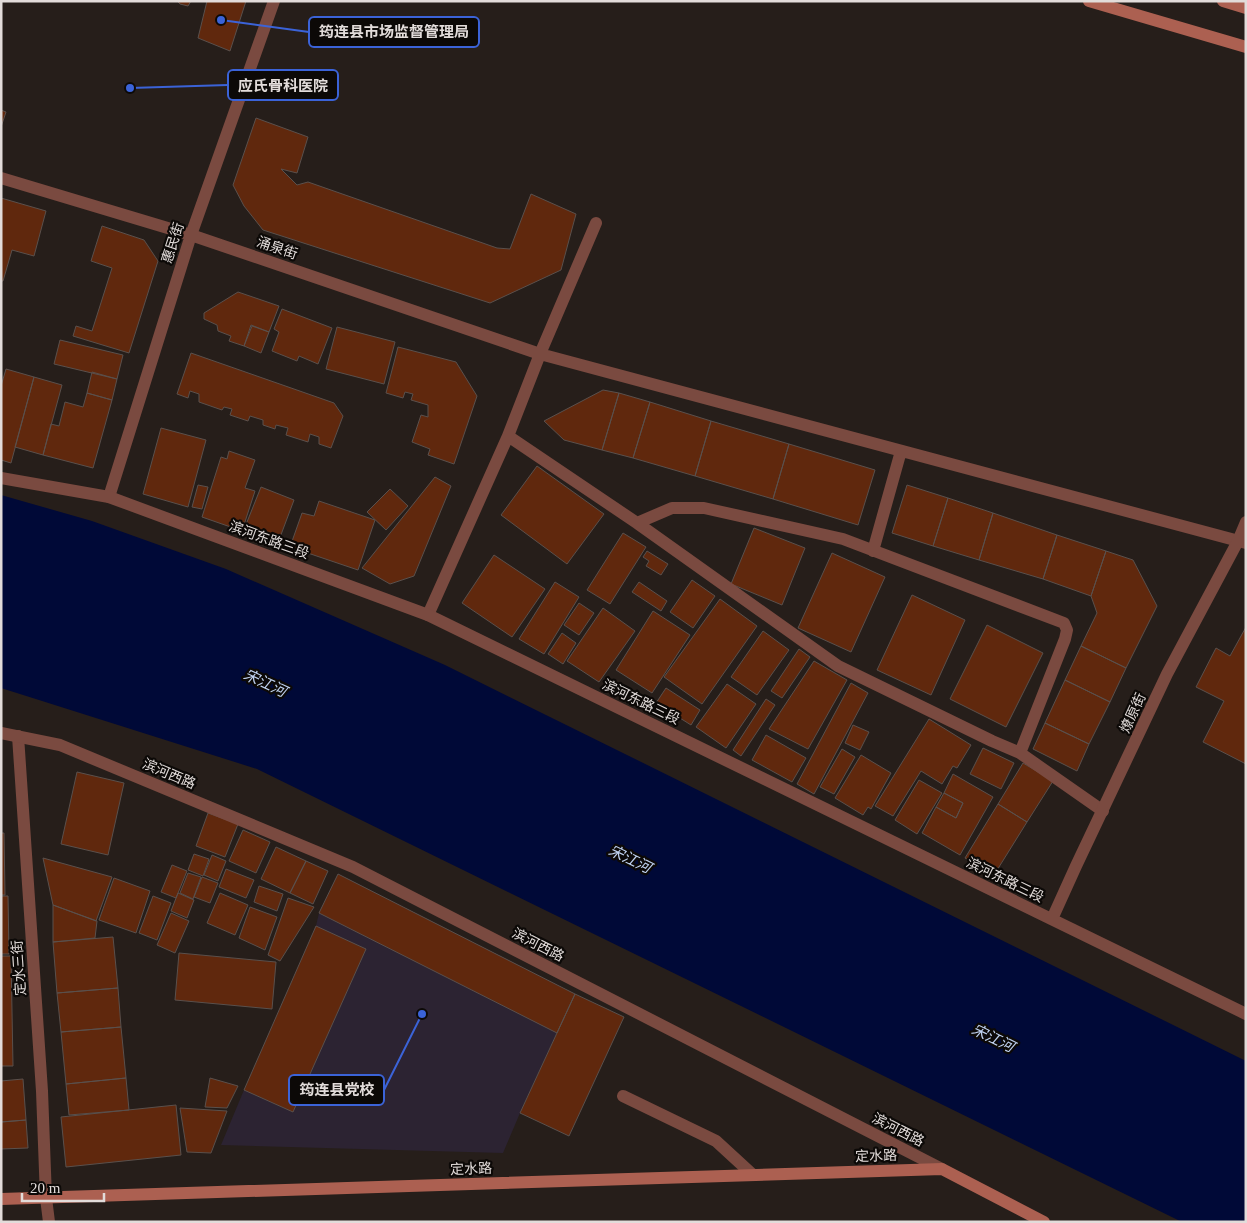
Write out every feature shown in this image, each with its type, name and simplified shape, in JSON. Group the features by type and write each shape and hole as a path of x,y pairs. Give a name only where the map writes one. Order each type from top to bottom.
{"main road":[{"path":"1089,1 1246,46"},
{"path":"1223,1 1246,8"},
{"name":"定水路","path":"1,1199 942,1169"},
{"name":"滨河西路","path":"942,1169 1044,1222"}],"street":[{"name":"惠民街","path":"109,497 191,235 274,1"},
{"name":"涌泉街","path":"1,178 191,235 540,354 1242,542"},
{"path":"428,615 508,436 540,354 596,223"},
{"path":"508,436 637,523 838,666 1020,753 1103,811"},
{"path":"873,550 901,451"},
{"name":"滨河东路三段","path":"1,478 109,497 428,615 1246,1014"},
{"path":"637,523 672,508 704,508 843,539 1064,623 1066,630 1065,639 1020,753"},
{"name":"燎原街","path":"1052,919 1167,674 1242,542 1246,522"},
{"name":"滨河西路","path":"1,732 60,746 353,867 942,1169"},
{"name":"定水三街","path":"18,736 49,1222"},
{"path":"623,1096 716,1141 752,1175"}],"shaded area":[{"path":"338,874 575,994 503,1153 221,1145 316,926 319,913"}],"water":[{"name":"宋江河","path":"1,495 92,521 226,569 445,665 1246,1061 1246,1222 1182,1222 257,769 1,688"}],"building":[{"path":"177,1 191,1 188,6"},
{"path":"207,1 246,1 230,51 198,38"},
{"path":"1,110 6,112 1,127"},
{"path":"256,118 308,137 297,173 281,169 297,185 308,182 497,248 510,249 531,194 576,214 561,270 490,303 263,230 244,206 233,185"},
{"path":"1,198 46,211 34,256 12,250 3,281 1,281"},
{"path":"102,226 144,240 158,261 129,353 73,336 76,326 92,331 112,268 91,261"},
{"path":"238,292 279,306 269,332 251,325 244,346 229,341 231,336 218,331 217,325 204,319 204,313"},
{"path":"282,309 332,328 318,364 299,356 297,361 272,351 279,332 274,329"},
{"path":"252,326 269,332 261,353 244,346"},
{"path":"337,327 395,342 384,384 326,369"},
{"path":"60,340 123,355 117,379 54,364"},
{"path":"398,347 456,362 477,396 454,464 428,455 430,449 412,442 421,415 428,417 428,405 411,400 413,394 405,392 403,398 386,393"},
{"path":"191,353 334,403 343,416 331,448 319,444 319,437 310,434 308,442 286,435 288,428 276,425 275,429 263,425 263,420 250,416 248,421 230,415 232,409 224,407 222,410 199,402 199,394 190,391 188,398 177,394"},
{"path":"6,369 34,377 11,463 1,460 1,386"},
{"path":"92,372 117,379 112,400 87,393"},
{"path":"34,377 62,385 43,455 15,447"},
{"path":"603,390 619,393 602,450 564,440 544,421"},
{"path":"87,393 112,400 93,468 43,455 51,424 59,426 65,402 83,407"},
{"path":"619,393 650,402 633,458 602,450"},
{"path":"650,402 711,421 695,476 633,458"},
{"path":"711,421 789,444 773,499 695,476"},
{"path":"161,428 206,440 188,507 143,494"},
{"path":"789,444 875,470 858,525 773,499"},
{"path":"229,451 255,460 245,488 255,491 242,531 202,517 221,457 227,459"},
{"path":"537,466 604,514 567,564 501,515"},
{"path":"435,477 451,486 414,576 390,584 362,568"},
{"path":"198,485 208,487 202,509 192,507"},
{"path":"907,485 948,498 933,546 892,533"},
{"path":"261,487 294,500 279,540 245,527"},
{"path":"390,489 408,506 386,530 367,512"},
{"path":"948,498 993,513 979,560 933,546"},
{"path":"319,501 375,520 358,570 290,547 302,513 314,516"},
{"path":"993,513 1057,535 1043,579 979,560"},
{"path":"754,528 805,548 782,605 731,584"},
{"path":"623,533 646,547 610,604 587,590"},
{"path":"1057,535 1106,551 1091,596 1043,579"},
{"path":"647,551 668,564 661,575 646,566 649,561 643,557"},
{"path":"1106,551 1133,560 1157,606 1126,668 1081,646 1097,613 1091,596"},
{"path":"832,553 885,577 851,652 798,628"},
{"path":"494,555 545,589 512,637 462,603"},
{"path":"692,580 715,596 693,628 670,612"},
{"path":"555,582 579,597 544,654 519,639"},
{"path":"639,582 667,601 661,611 632,592"},
{"path":"912,595 965,620 931,695 877,670"},
{"path":"720,599 757,626 702,704 664,677"},
{"path":"579,603 594,613 579,635 564,625"},
{"path":"603,608 635,631 599,682 567,661"},
{"path":"653,611 690,635 652,693 616,670"},
{"path":"987,625 1043,653 1006,727 950,699"},
{"path":"1246,627 1246,764 1203,742 1224,701 1196,687 1216,648 1230,656"},
{"path":"763,631 789,650 757,695 731,677"},
{"path":"562,633 576,643 563,664 548,654"},
{"path":"1081,646 1126,668 1110,702 1065,680"},
{"path":"799,649 810,657 782,698 771,691"},
{"path":"814,661 847,680 808,749 769,729"},
{"path":"1065,680 1110,702 1089,744 1045,723"},
{"path":"851,683 868,693 814,794 797,784"},
{"path":"727,684 756,704 726,748 696,727"},
{"path":"666,688 700,710 691,725 656,703"},
{"path":"766,699 775,705 741,756 733,750"},
{"path":"929,719 971,745 957,768 953,766 942,784 921,771 893,816 875,806"},
{"path":"1045,723 1089,744 1077,771 1033,749"},
{"path":"853,725 869,732 860,750 845,743"},
{"path":"766,735 806,758 792,782 752,760"},
{"path":"983,748 1014,763 1001,789 970,774"},
{"path":"842,749 855,757 834,794 820,787"},
{"path":"861,755 891,773 871,809 868,807 863,815 835,798"},
{"path":"1023,763 1053,781 1027,822 998,804"},
{"path":"77,772 124,783 108,855 61,844"},
{"path":"953,774 993,797 960,855 922,833 936,807 956,818 963,803 944,793"},
{"path":"919,780 942,793 917,834 895,820"},
{"path":"944,793 963,803 956,818 936,807"},
{"path":"998,804 1027,822 994,875 965,858"},
{"path":"208,813 238,824 225,857 196,846"},
{"path":"243,830 270,842 256,873 229,861"},
{"path":"1,833 4,833 5,895 1,895"},
{"path":"276,847 306,861 290,893 261,879"},
{"path":"194,854 209,859 203,876 188,870"},
{"path":"212,855 226,861 218,881 204,875"},
{"path":"43,858 112,877 96,921 53,905"},
{"path":"306,861 328,871 313,904 290,893"},
{"path":"172,865 187,871 176,898 161,892"},
{"path":"226,869 254,880 246,898 219,887"},
{"path":"188,873 201,877 193,899 180,893"},
{"path":"338,874 575,994 557,1033 319,913"},
{"path":"202,877 218,883 210,903 194,897"},
{"path":"114,878 150,891 136,933 99,920"},
{"path":"259,886 283,894 277,911 254,902"},
{"path":"178,893 194,900 187,918 171,911"},
{"path":"220,893 248,905 235,935 207,923"},
{"path":"1,896 8,896 9,954 1,954"},
{"path":"153,896 171,903 157,940 139,933"},
{"path":"288,898 314,907 280,961 268,955"},
{"path":"53,905 97,921 95,938 53,942"},
{"path":"250,907 277,917 265,950 239,938"},
{"path":"171,913 189,921 175,953 157,945"},
{"path":"316,926 366,949 293,1112 244,1090"},
{"path":"113,937 118,988 57,993 53,942"},
{"path":"179,953 276,962 272,1009 175,1000"},
{"path":"1,956 11,956 13,1066 1,1066"},
{"path":"118,988 121,1027 61,1032 57,993"},
{"path":"575,994 624,1017 569,1136 520,1113"},
{"path":"121,1027 126,1078 66,1084 61,1032"},
{"path":"126,1078 129,1110 69,1115 66,1084"},
{"path":"210,1078 238,1086 227,1108 205,1107"},
{"path":"23,1079 26,1120 1,1122 1,1081"},
{"path":"176,1105 181,1155 66,1167 61,1117"},
{"path":"180,1108 227,1111 211,1153 187,1152"},
{"path":"26,1120 28,1148 1,1149 1,1122"}],"place":[{"name":"筠连县市场监督管理局","path":"221,20"},
{"name":"应氏骨科医院","path":"130,88"},
{"name":"筠连县党校","path":"422,1014"}]}
